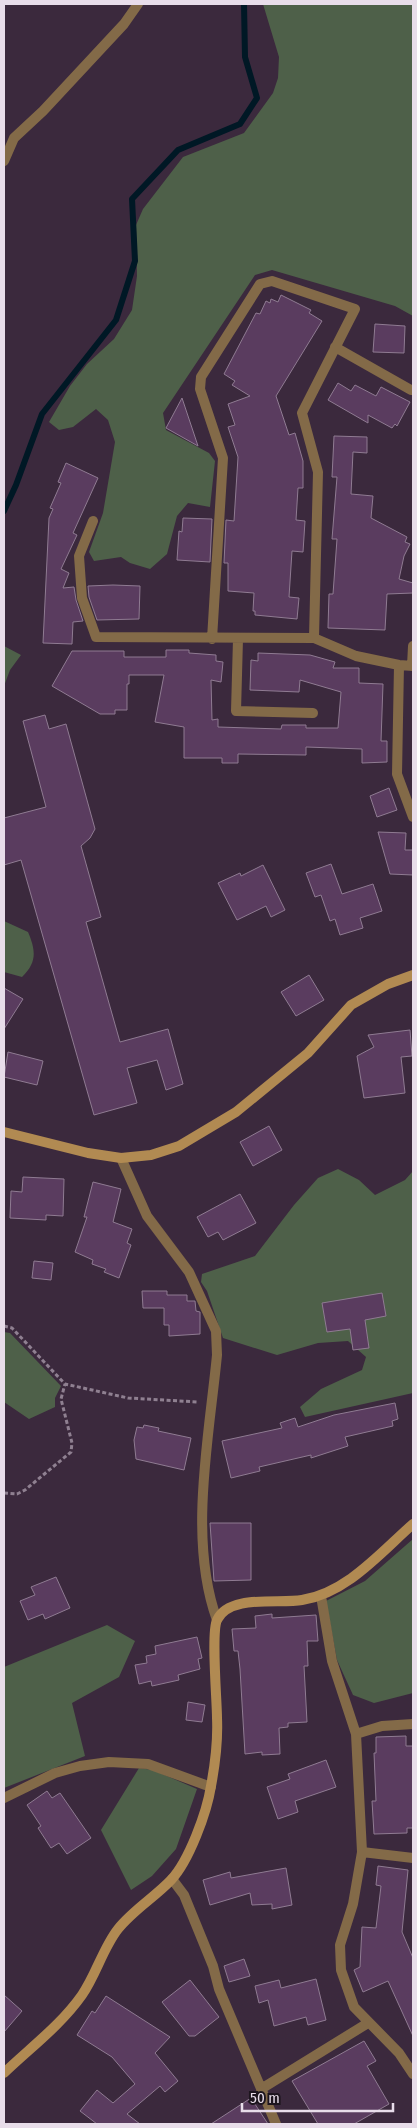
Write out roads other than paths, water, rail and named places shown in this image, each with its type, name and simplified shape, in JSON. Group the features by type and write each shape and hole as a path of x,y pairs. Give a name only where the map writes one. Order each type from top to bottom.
{"street":[{"path":"4,161 14,138 50,104 124,24 138,4"},
{"path":"212,639 224,458 200,389 201,377 260,284 272,281 355,309 302,413 318,472 314,638"},
{"path":"335,348 412,390"},
{"path":"93,521 79,556 82,598 96,637 314,638 356,656 412,666 413,646"},
{"path":"238,638 236,711 313,712"},
{"path":"399,665 397,774 413,818"},
{"path":"4,1132 88,1153 121,1158 151,1155 179,1146 236,1112 308,1052 351,1004 388,984 413,975"},
{"path":"4,2073 56,2024 82,1995 118,1929 172,1879 187,1857 197,1833 211,1787 217,1721 215,1641 217,1620 210,1600 202,1534 217,1355 216,1332 189,1272 147,1216 121,1158"},
{"path":"217,1620 227,1609 241,1603 301,1600 321,1596 356,1574 413,1524"},
{"path":"321,1596 332,1661 356,1734 362,1852 353,1904 340,1945 341,1970 354,2007 399,2053 413,2074"},
{"path":"356,1734 382,1726 413,1724"},
{"path":"4,1798 55,1773 80,1766 109,1762 148,1764 211,1787"},
{"path":"362,1852 413,1858"},
{"path":"172,1879 184,1895 213,1966 219,1989 276,2124"},
{"path":"261,2090 368,2023"}],"waterway":[{"path":"4,511 16,485 42,414 116,320 135,261 132,199 178,150 240,124 257,98 245,57 244,4"}]}
